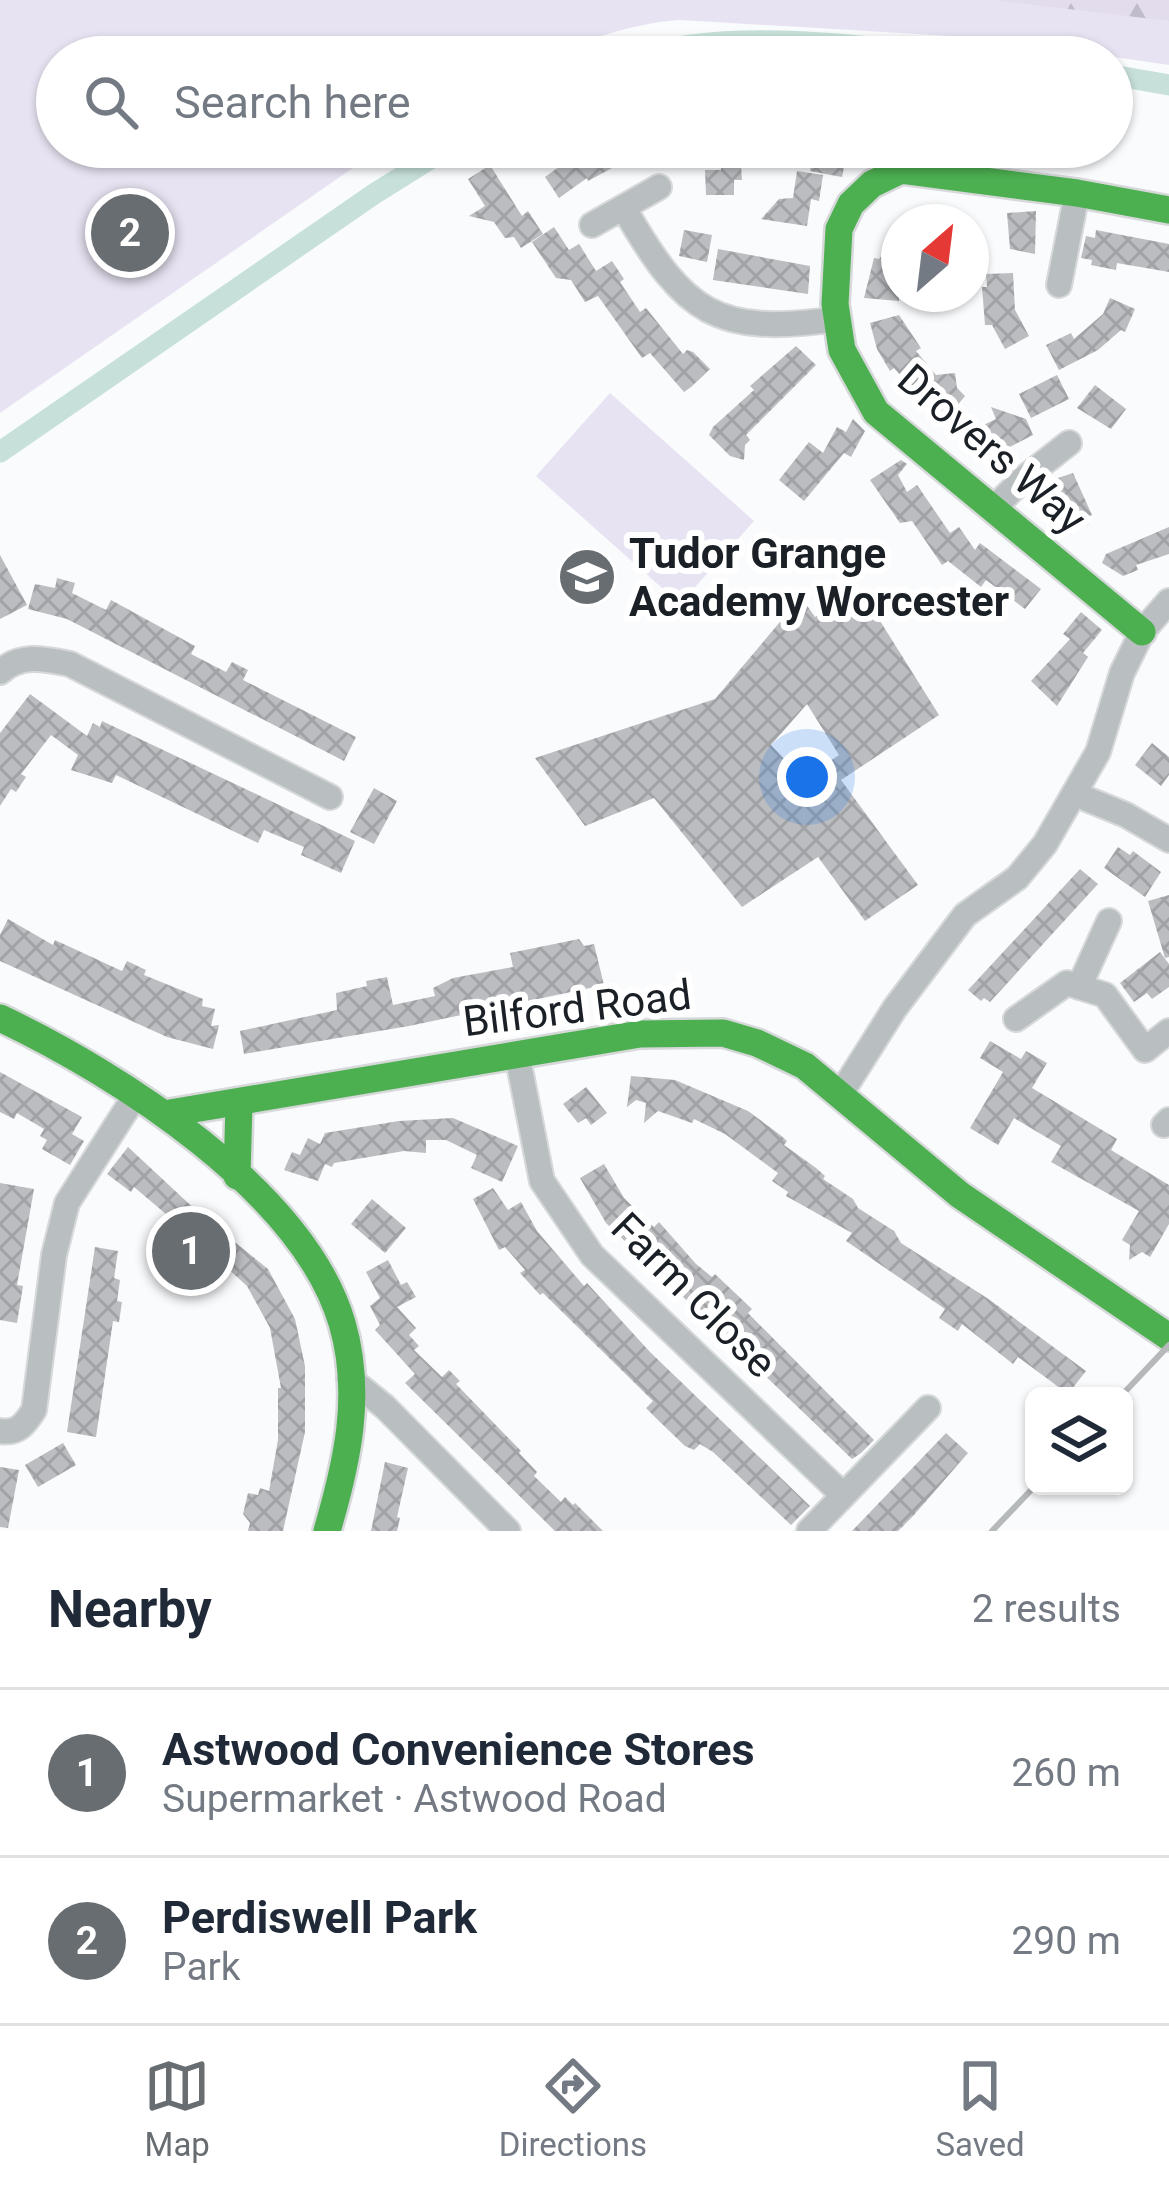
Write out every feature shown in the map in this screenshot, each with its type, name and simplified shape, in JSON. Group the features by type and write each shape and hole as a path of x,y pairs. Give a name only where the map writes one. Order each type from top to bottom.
{"street":[{"name":"Drovers Way","path":"1142,632 875,412 842,350 838,230 851,204 872,184 901,170 1169,210"},
{"path":"592,225 659,187"},
{"path":"1059,285 1077,193"},
{"path":"625,210 664,275 684,296 711,313 744,323 784,326 838,319"},
{"path":"993,509 1069,443"},
{"path":"840,1095 964,915 1017,878 1045,844 1098,752 1122,673 1142,632 1169,601"},
{"path":"0,672 9,664 37,657 70,664 331,797"},
{"path":"1077,795 1126,815 1169,841"},
{"path":"1079,987 1109,921"},
{"path":"1016,1019 1067,983 1105,995 1145,1050 1169,1031"},
{"path":"0,1018 82,1059 164,1114 237,1176 277,1218 321,1276 341,1321 349,1378 349,1452 327,1531"},
{"name":"Bilford Road","path":"164,1114 640,1034 724,1033 805,1066 960,1195 1169,1337"},
{"name":"Farm Close","path":"517,1054 542,1181 592,1255 843,1495"},
{"path":"0,1431 23,1426 34,1410 54,1255 67,1203 135,1096"},
{"path":"237,1176 239,1103"},
{"path":"349,1378 385,1407 508,1531"},
{"path":"809,1531 928,1408"}],"shaded area":[{"path":"0,0 1169,0 1169,65 1133,60 1133,36 951,36 680,20 603,36 36,36 36,168 353,168 0,413"},
{"path":"610,393 754,521 680,604 536,476"}],"green space":[{"path":"994,0 1169,0 1169,21"}],"building":[{"path":"492,168 522,216 528,211 543,234 521,248 514,237 505,238 494,222 469,216 485,206 468,179"},
{"path":"557,168 612,168 587,178 559,198 545,177"},
{"path":"741,168 742,180 734,180 734,195 706,195 705,170"},
{"path":"810,168 844,168 842,177"},
{"path":"797,171 823,175 819,201 811,199 807,226 761,219 779,199 793,198"},
{"path":"1036,211 1035,254 1010,249 1007,213"},
{"path":"554,227 569,250 579,244 596,271 612,261 640,312 646,308 683,354 693,352 710,369 684,392 650,353 642,358 598,296 585,302 571,280 556,278 532,242"},
{"path":"684,230 712,235 707,262 679,256"},
{"path":"1096,230 1169,244 1169,272 1117,263 1116,270 1091,265 1092,260 1081,258 1086,236 1095,238"},
{"path":"718,249 810,266 808,294 713,280"},
{"path":"874,258 879,259 881,299 864,298"},
{"path":"1013,273 1015,310 1029,336 1005,349 992,325 985,325 989,274"},
{"path":"1110,298 1135,309 1125,332 1121,330 1098,350 1059,370 1046,345 1071,333 1074,339 1103,314"},
{"path":"899,315 921,348 916,351 936,375 955,373 957,388 965,396 948,417 894,368 890,371 877,349 870,323"},
{"path":"796,346 816,365 746,435 750,440 744,460 730,456 709,435 713,427"},
{"path":"1057,375 1069,399 1031,418 1019,394"},
{"path":"1095,385 1126,409 1111,429 1077,408"},
{"path":"991,407 1026,419 1033,435 983,461 969,432 996,419"},
{"path":"853,419 865,431 851,457 844,453 804,501 779,480 809,442 823,453 837,427 846,432"},
{"path":"901,460 907,464 898,475 907,492 917,485 950,533 959,527 975,550 980,543 1041,589 1025,609 986,580 981,587 948,561 942,565 912,521 900,523 870,480"},
{"path":"1073,473 1092,515 1086,517 1089,524 1069,532 1058,503 1048,507 1042,492 1046,482"},
{"path":"1169,527 1169,554 1136,565 1138,570 1123,576 1102,563 1106,554"},
{"path":"0,555 27,605 0,619"},
{"path":"57,578 75,583 72,593 106,610 111,600 195,646 191,654 226,672 232,662 248,670 243,680 356,737 344,761 67,619 28,609 35,584 55,588"},
{"path":"860,589 939,715 841,780 918,885 865,921 818,857 742,907 654,798 585,826 535,758 715,699 801,597 815,617","holes":["807,704 839,755 803,779 771,745"]},
{"path":"1081,612 1102,630 1083,653 1088,657 1057,706 1031,681 1070,639 1063,634"},
{"path":"30,694 87,736 93,723 100,727 102,721 355,841 341,873 301,855 304,847 264,830 258,843 116,775 112,783 71,770 78,755 51,735 21,774 26,777 16,792 11,789 0,806 0,733"},
{"path":"1152,743 1169,757 1169,775 1161,786 1135,765"},
{"path":"374,788 397,801 374,844 350,832"},
{"path":"1118,847 1130,855 1133,851 1161,872 1145,897 1104,868"},
{"path":"1080,869 1098,884 990,1002 981,1001 968,990"},
{"path":"1169,895 1169,957 1165,958 1148,901"},
{"path":"8,919 53,945 55,940 122,971 127,961 146,970 144,975 203,999 202,1006 215,1009 211,1026 219,1025 213,1049 167,1037 0,961 0,935"},
{"path":"579,939 584,946 594,944 604,985 244,1054 240,1031 337,1010 336,993 367,986 366,981 387,977 393,1005 435,996 433,988 453,978 513,967 510,953"},
{"path":"1160,952 1169,964 1169,987 1152,999 1147,993 1134,1002 1120,983"},
{"path":"990,1041 1021,1059 1026,1051 1047,1063 1032,1088 1117,1139 1111,1150 1169,1185 1169,1224 1150,1257 1142,1252 1129,1260 1130,1245 1122,1240 1139,1211 1051,1162 1061,1146 1014,1118 998,1145 970,1128 1003,1072 980,1058"},
{"path":"0,1072 82,1117 72,1134 84,1141 70,1165 42,1149 47,1140 40,1136 44,1129 17,1113 14,1119 0,1112"},
{"path":"631,1076 675,1080 748,1111 858,1208 894,1231 901,1243 987,1298 1086,1371 1073,1387 1059,1387 1018,1357 1013,1364 962,1324 958,1331 939,1318 945,1309 846,1241 852,1233 786,1196 788,1192 772,1181 778,1173 725,1134 694,1119 692,1123 658,1111 644,1123 646,1103 636,1100 627,1107"},
{"path":"586,1087 607,1113 591,1125 586,1118 578,1123 563,1104"},
{"path":"453,1118 518,1146 502,1182 471,1168 477,1155 446,1140 426,1140 426,1153 404,1151 332,1167 325,1164 318,1181 284,1170 292,1152 300,1155 308,1138 320,1144 325,1133"},
{"path":"128,1147 268,1269 295,1319 305,1366 305,1432 283,1531 248,1531 250,1523 243,1514 248,1493 258,1495 260,1488 269,1491 278,1440 281,1388 270,1328 247,1286 204,1247 180,1278 167,1268 192,1236 134,1187 131,1192 107,1174"},
{"path":"604,1164 624,1198 654,1227 659,1222 696,1264 712,1277 715,1274 752,1309 748,1313 874,1440 861,1453 852,1459 606,1223 580,1178"},
{"path":"0,1183 34,1189 17,1285 23,1286 17,1323 0,1320"},
{"path":"493,1188 508,1210 521,1202 537,1231 584,1286 587,1283 650,1352 810,1506 791,1525 713,1452 700,1444 694,1450 685,1446 646,1408 653,1401 540,1295 505,1247 499,1250 473,1199"},
{"path":"372,1199 406,1228 385,1253 351,1224"},
{"path":"95,1247 118,1251 114,1278 120,1280 117,1301 122,1302 119,1322 113,1321 96,1437 67,1432"},
{"path":"388,1260 401,1285 407,1282 416,1297 397,1307 416,1328 409,1335 419,1346 414,1350 442,1377 449,1370 460,1381 456,1384 521,1451 537,1472 534,1476 561,1502 565,1497 575,1503 603,1531 555,1531 405,1383 415,1374 375,1330 380,1325 370,1306 380,1298 366,1272"},
{"path":"946,1433 968,1453 914,1515 898,1531 852,1531"},
{"path":"63,1443 76,1465 38,1487 25,1465"},
{"path":"385,1462 408,1468 400,1518 397,1531 371,1531"},
{"path":"0,1467 19,1470 8,1528 0,1527"}],"waterway":[{"path":"1133,79 1169,85"},
{"path":"0,452 415,168"}],"railway":[{"path":"1129,1387 1169,1345"},
{"path":"992,1531 1026,1495"}],"traffic: fast":[{"path":"1142,632 876,412 842,350 835,304 839,229 851,204 872,184 901,170 1169,210"},
{"path":"0,1018 98,1071 201,1142 289,1228 321,1274 342,1323 352,1402 341,1480 327,1531"},
{"path":"164,1114 640,1034 723,1033 805,1066 960,1195 1169,1337"},
{"path":"237,1176 239,1103"}],"place":[{"name":"Perdiswell Park","path":"130,233"},
{"name":"Tudor Grange Academy Worcester","path":"587,577"},
{"name":"Astwood Convenience Stores","path":"191,1251"}]}
